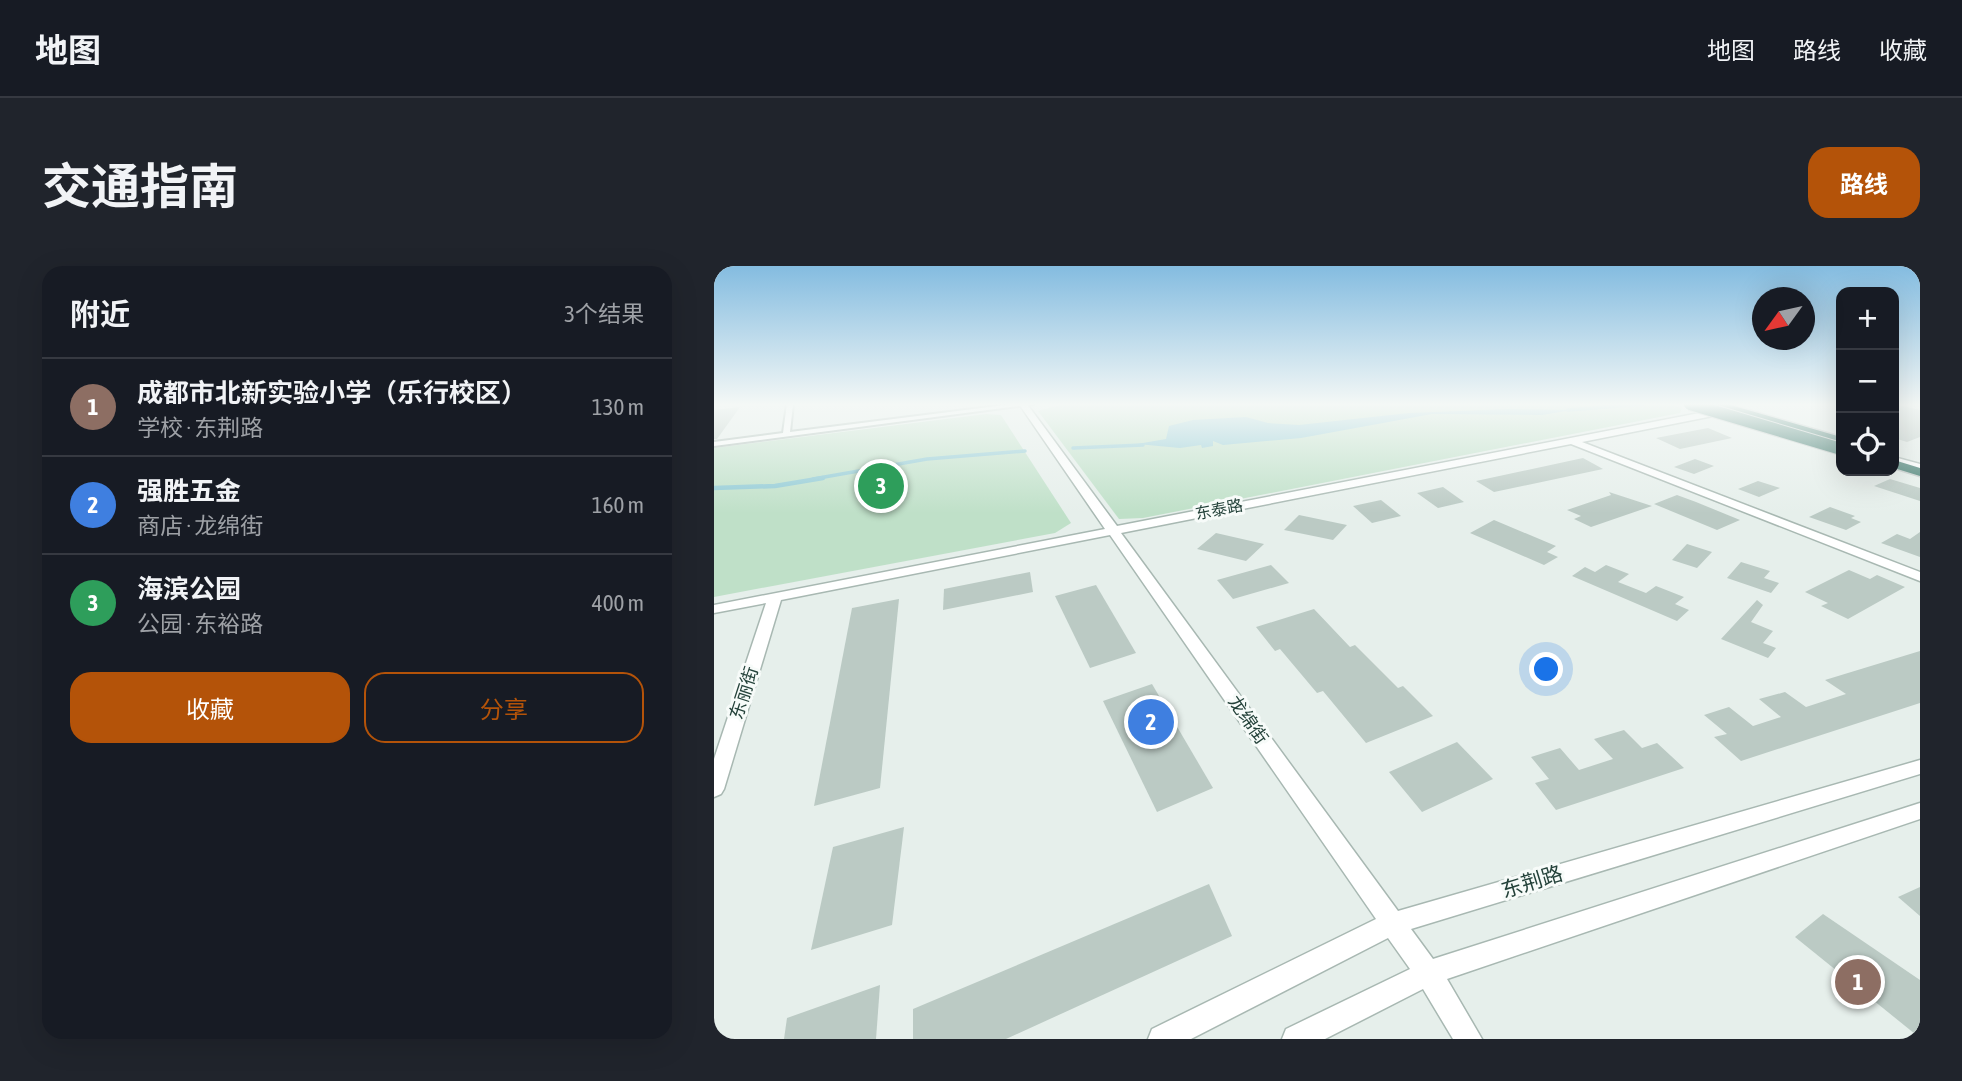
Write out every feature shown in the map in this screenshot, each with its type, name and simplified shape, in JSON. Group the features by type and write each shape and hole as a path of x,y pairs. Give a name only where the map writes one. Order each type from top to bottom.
{"highway":[{"path":"1899,461 1920,467"}],"street":[{"path":"714,444 745,440"},
{"name":"龙绵街","path":"1051,440 1391,924 1428,972 1468,1039"},
{"name":"东泰路","path":"714,609 1113,529 1582,440"},
{"path":"1574,442 1920,577"},
{"name":"东丽街","path":"714,789 775,597"},
{"name":"东荆路","path":"1162,1039 1391,924 1920,767"},
{"path":"1296,1039 1428,972 1920,811"}],"green space":[{"path":"777,440 1017,440 1071,523 1055,533 714,597 714,448"},
{"path":"1060,440 1542,440 1143,518 1119,519"}],"water":[{"path":"1160,440 1278,440 1223,445 1213,441 1213,446 1202,448 1201,445 1180,448 1137,444"}],"building":[{"path":"1661,440 1722,440 1680,449"},
{"path":"1583,458 1603,469 1494,492 1476,481"},
{"path":"1695,459 1714,466 1694,474 1674,467"},
{"path":"1890,479 1920,488 1920,501 1874,486"},
{"path":"1758,481 1780,488 1759,497 1738,489"},
{"path":"1443,487 1464,502 1438,508 1417,493"},
{"path":"1609,492 1652,506 1591,527 1574,519 1581,516 1567,510 1611,495"},
{"path":"1677,495 1740,520 1717,530 1654,504"},
{"path":"1381,500 1401,516 1372,523 1353,506"},
{"path":"1830,507 1855,516 1851,518 1861,522 1846,530 1809,517"},
{"path":"1299,515 1347,525 1333,540 1284,530"},
{"path":"1494,520 1556,546 1547,552 1558,557 1544,565 1470,533"},
{"path":"1920,532 1920,557 1881,543 1897,534 1910,539"},
{"path":"1216,533 1264,544 1246,561 1197,549"},
{"path":"1687,544 1712,552 1697,568 1672,560"},
{"path":"1741,562 1770,571 1764,578 1779,583 1771,593 1727,578"},
{"path":"1271,565 1289,583 1233,599 1217,580"},
{"path":"1606,565 1629,574 1618,582 1646,593 1656,586 1684,597 1675,604 1689,610 1677,621 1572,576 1585,567 1595,572"},
{"path":"1849,570 1870,579 1877,575 1905,587 1848,619 1821,606 1828,603 1805,592"},
{"path":"1030,572 1033,592 943,610 944,589"},
{"path":"1096,585 1136,653 1090,668 1055,596"},
{"path":"899,599 880,788 814,806 852,608"},
{"path":"1757,600 1763,605 1751,622 1773,631 1763,643 1776,648 1768,658 1721,639"},
{"path":"1314,609 1350,647 1355,645 1398,688 1403,686 1433,716 1366,743 1323,691 1317,693 1280,649 1275,651 1256,627"},
{"path":"1920,651 1920,703 1741,761 1714,737 1727,734 1704,715 1729,707 1753,726 1781,717 1759,699 1785,692 1806,707 1846,694 1825,680"},
{"path":"1152,684 1213,788 1157,812 1103,701"},
{"path":"1624,730 1642,748 1657,743 1684,768 1556,810 1535,783 1549,779 1531,757 1560,748 1579,770 1613,759 1594,739"},
{"path":"1457,742 1493,779 1422,812 1389,772"},
{"path":"904,827 892,925 811,950 833,847"},
{"path":"1209,884 1232,936 1006,1039 913,1039 913,1009"},
{"path":"1920,887 1920,916 1898,897"},
{"path":"1823,914 1920,980 1920,1038 1795,937"},
{"path":"880,985 876,1039 784,1039 787,1018"}],"waterway":[{"path":"1073,448 1143,445"},
{"path":"813,479 927,459 1025,451"},
{"path":"714,488 775,486 823,478"}],"place":[{"name":"海滨公园","path":"881,486"},
{"name":"强胜五金","path":"1151,722"},
{"name":"成都市北新实验小学（乐行校区）","path":"1858,982"}]}
